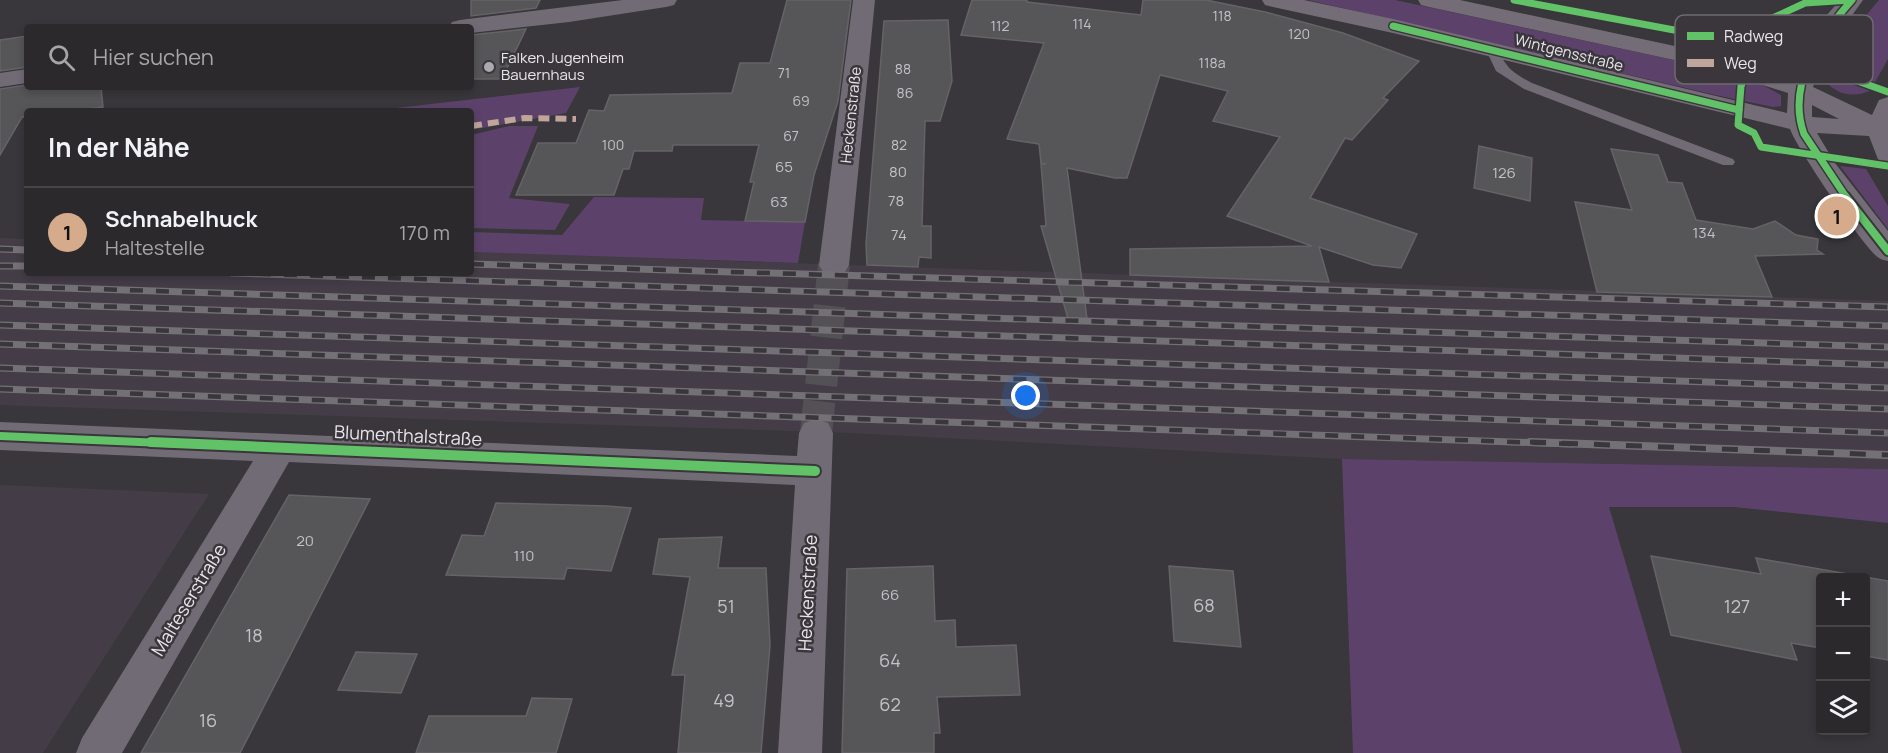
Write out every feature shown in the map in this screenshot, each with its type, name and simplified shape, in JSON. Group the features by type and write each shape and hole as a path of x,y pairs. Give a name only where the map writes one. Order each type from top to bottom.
{"main road":[{"name":"Wintgensstraße","path":"1273,0 1800,124 1884,117"},
{"name":"Wintgensstraße","path":"1429,0 1675,52"},
{"path":"1838,15 1852,0"},
{"name":"Wintgensstraße","path":"1655,47 1675,46"},
{"name":"Wintgensstraße","path":"1785,84 1884,117"},
{"path":"1801,84 1800,124 1816,153 1888,250"},
{"path":"1884,117 1888,156"}],"street":[{"path":"474,25 569,15 666,0"},
{"name":"Heckenstraße","path":"834,265 864,0"},
{"path":"0,80 24,76"},
{"name":"Heckenstraße","path":"800,753 816,432"},
{"name":"Blumenthalstraße","path":"0,436 815,471"},
{"name":"Malteserstraße","path":"98,753 279,447"}],"lane":[{"path":"1492,50 1494,62 1507,75 1528,86 1728,162"}],"shaded area":[{"path":"1308,0 1395,0 1669,59 1675,61 1675,84 1761,84 1781,95 1781,106 1773,107"},
{"path":"1879,0 1888,0 1888,59 1870,91 1845,94 1828,84 1873,84 1873,15 1866,15"},
{"path":"580,87 566,113 474,129 474,108 396,108"},
{"path":"509,126 538,126 509,198 570,204 555,230 474,228 474,134"},
{"path":"1840,166 1866,169 1888,206 1888,229"},
{"path":"594,197 704,198 701,220 805,222 798,263 474,252 474,232 562,235"},
{"path":"0,238 24,239 24,276 474,276 474,252 1888,301 1888,469 1342,459 852,433 0,405"},
{"path":"1342,459 1888,469 1888,523 1734,507 1609,507 1682,753 1353,753"},
{"path":"0,485 209,494 43,753 0,753"}],"building":[{"path":"471,0 540,0 536,8 471,16"},
{"path":"787,0 851,0 838,101 814,175 805,222 745,221 754,182 750,182 759,145 673,145 672,151 634,151 629,169 623,169 614,195 516,195 538,143 576,143 589,110 604,111 610,95 732,93 740,63 770,63"},
{"path":"972,0 1027,0 1027,2 1141,15 1143,0 1206,0 1265,12 1343,33 1419,61 1383,98 1388,100 1352,140 1345,138 1310,198 1417,234 1401,268 1373,265 1319,247 1329,282 1130,275 1130,249 1312,246 1227,216 1280,137 1213,121 1228,91 1160,75 1127,178 1115,178 1067,168 1087,319 1069,322 1041,226 1046,226 1041,164 1046,164 1041,163 1039,144 1007,139 1044,43 961,35"},
{"path":"948,20 952,81 940,121 925,121 922,226 931,226 931,258 919,257 918,267 867,265 866,244 884,21"},
{"path":"526,29 502,79 474,79 474,35"},
{"path":"24,36 24,67 0,71 0,40"},
{"path":"24,85 24,90 101,90 103,107 24,108 24,117 0,155 0,89"},
{"path":"1479,146 1532,158 1530,201 1474,188"},
{"path":"1611,149 1658,155 1668,182 1682,183 1696,220 1753,229 1775,221 1796,235 1818,239 1817,250 1823,254 1755,256 1772,297 1597,292 1575,202 1632,210"},
{"path":"289,495 370,499 240,753 141,753"},
{"path":"496,503 631,508 611,571 567,568 564,579 446,575 462,535 484,536"},
{"path":"722,537 718,568 766,568 770,645 761,753 678,753 685,675 672,675 690,577 653,574 659,539"},
{"path":"1651,556 1761,574 1756,558 1842,573 1816,573 1816,647 1791,643 1797,660 1671,635"},
{"path":"933,566 935,621 955,620 956,647 1016,645 1020,695 937,697 940,733 934,733 934,753 842,753 847,569"},
{"path":"1169,566 1233,571 1241,647 1174,641"},
{"path":"1870,578 1888,581 1888,660 1870,657"},
{"path":"356,652 417,654 401,693 338,690"},
{"path":"532,698 572,699 556,753 416,753 429,716 526,716"}],"tunnel":[{"path":"816,433 834,265"}],"railway":[{"path":"0,249 24,250"},
{"path":"474,264 1888,307"},
{"path":"0,266 24,266"},
{"path":"326,276 1888,326"},
{"path":"0,286 1888,347"},
{"path":"0,303 1888,365"},
{"path":"0,325 1888,388"},
{"path":"0,344 1888,409"},
{"path":"0,368 1888,433"},
{"path":"0,389 1572,444"},
{"path":"1530,442 1888,455"}],"marked path":[{"path":"474,126 525,118 576,119"}],"cycle path":[{"path":"1514,0 1675,30"},
{"path":"1779,15 1805,3 1851,0"},
{"path":"1839,15 1852,0"},
{"path":"1393,26 1739,110"},
{"path":"1742,84 1738,125 1754,133 1761,147 1888,166"},
{"path":"1802,84 1799,105 1800,122 1804,134 1825,167 1888,251"},
{"path":"1866,84 1888,92"},
{"path":"0,436 815,471"}],"place":[{"name":"Falken Jugenheim Bauernhaus","path":"489,67"},
{"name":"Schnabelhuck","path":"1837,216"}]}
